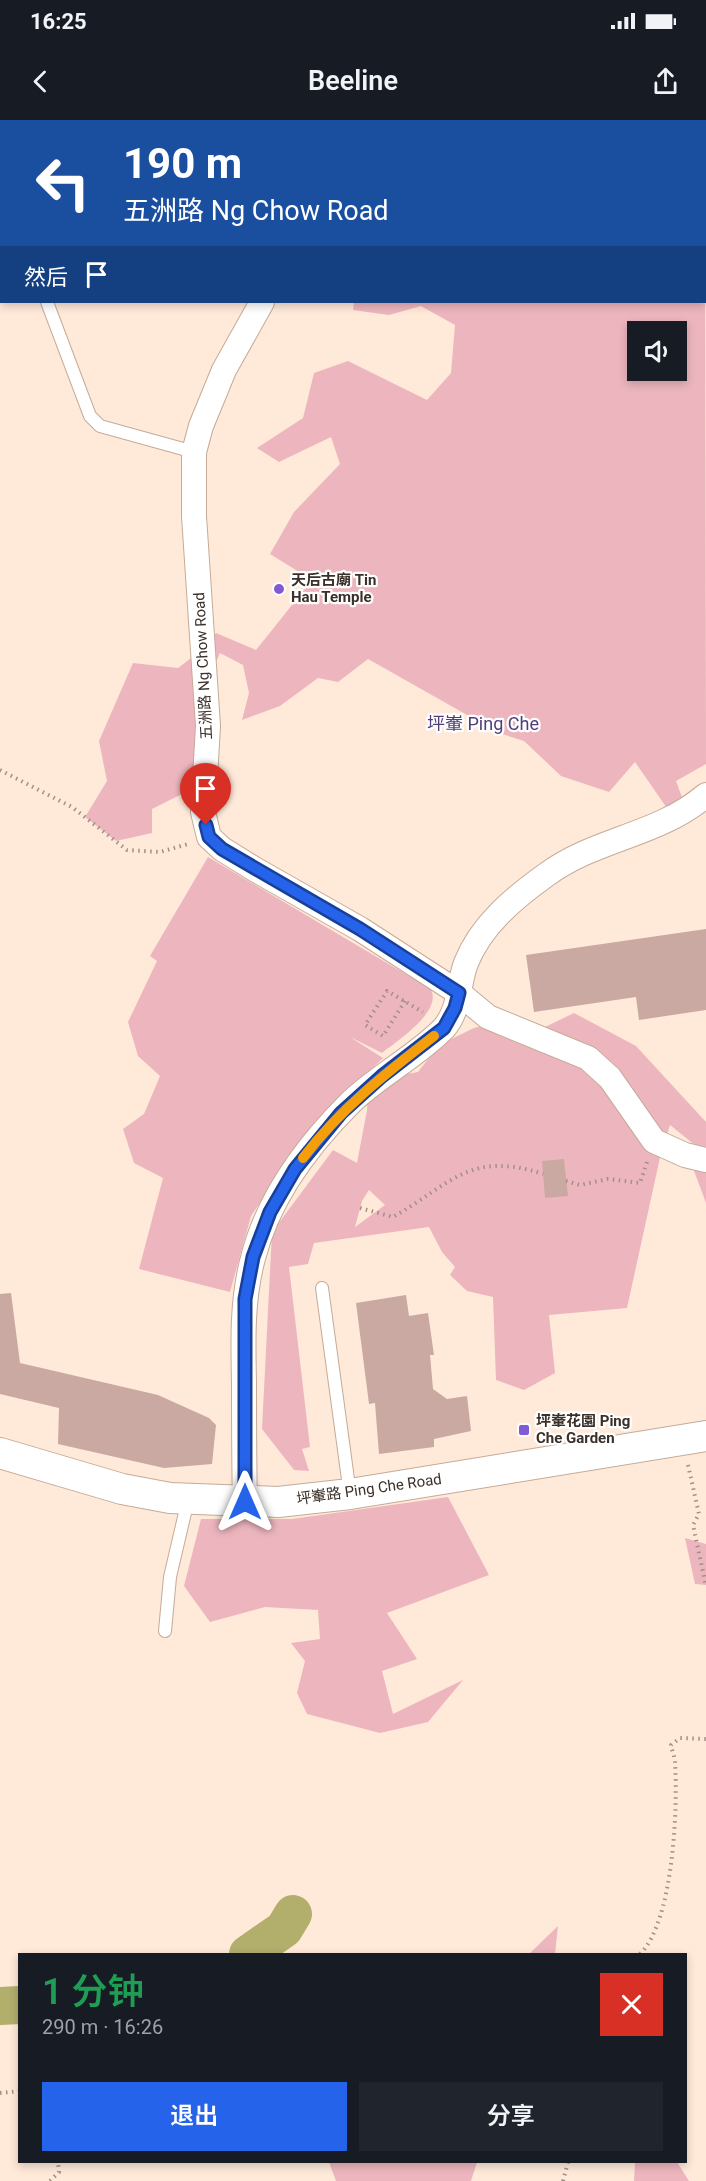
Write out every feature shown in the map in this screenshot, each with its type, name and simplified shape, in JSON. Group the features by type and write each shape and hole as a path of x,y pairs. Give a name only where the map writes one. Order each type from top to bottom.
{"street":[{"name":"五洲路 Ng Chow Road","path":"209,837 203,812 208,726 194,516 194,452 201,426 224,370 261,303"},
{"path":"245,1502 245,1299 253,1257 270,1212 295,1169 338,1116 382,1076 444,1028 455,1008 466,961 491,922 547,874 588,851 685,813 706,795"},
{"path":"209,837 247,865 360,929 459,993 493,1020 588,1058 610,1078 654,1140 685,1155 706,1160"},
{"name":"坪輋路 Ping Che Road","path":"0,1453 122,1489 188,1500 245,1502 309,1499 350,1494 706,1436"}],"lane":[{"path":"47,303 90,416 100,426 194,452"},
{"path":"322,1288 350,1494"},
{"path":"165,1631 170,1577 188,1500"}],"path":[{"path":"0,770 72,807 128,850 160,852 209,837"},
{"path":"405,1001 383,1036 365,1025 387,991 405,1001 423,1012"},
{"path":"566,1181 580,1185 608,1179 640,1183 650,1152"},
{"path":"360,1208 393,1217 451,1179 501,1164 543,1174"},
{"path":"688,1465 699,1514 693,1525 706,1586"},
{"path":"641,1953 650,1945 658,1928 665,1903 672,1849 675,1792 675,1761 671,1745 680,1738 706,1739"},
{"path":"0,2093 18,2091"},
{"path":"50,2181 59,2172 58,2163"},
{"path":"563,2181 568,2163"}],"shaded area":[{"path":"354,303 705,303 706,764 676,781 686,808 671,814 635,762 609,792 561,776 524,741 499,733 368,659 338,682 318,678 280,706 242,720 249,693 243,665 220,653 206,684 199,762 190,790 152,809 152,833 116,841 85,817 107,781 99,741 133,663 178,668 203,649 216,633 256,650 312,580 270,554 294,512 340,464 331,437 279,462 257,448 303,418 314,373 348,361 427,400 451,373 455,325 421,306 389,315 353,310"},
{"path":"208,857 419,982 427,984 432,993 432,1003 427,1013 409,1032 382,1053 350,1037 383,1058 314,1124 251,1216 230,1292 139,1269 163,1178 134,1163 123,1129 144,1114 160,1076 138,1056 128,1022 157,961 150,956"},
{"path":"574,1013 636,1046 706,1122 706,1203 690,1160 696,1146 670,1125 661,1153 627,1308 549,1315 555,1373 524,1390 496,1380 493,1297 467,1291 450,1275 455,1267 442,1252 429,1227 314,1243 308,1264 289,1267 310,1447 302,1449 309,1471 294,1470 262,1429 272,1232 333,1150 357,1163 367,1110 368,1089 384,1078 418,1072 439,1045 474,1028 493,1023 545,1027","holes":["369,1190 385,1205 355,1227 362,1201"]},
{"path":"448,1497 489,1575 387,1613 417,1659 382,1671 393,1714 463,1680 428,1722 380,1733 307,1714 297,1693 305,1661 291,1643 320,1639 318,1610 265,1607 210,1622 184,1586 201,1519 292,1519"},
{"path":"685,1538 706,1544 706,1585 695,1584"},
{"path":"558,1926 555,1953 530,1953"},
{"path":"329,2163 477,2163 471,2181 336,2181"},
{"path":"635,2163 678,2163 689,2181 634,2181"}],"building":[{"path":"706,929 706,1010 639,1020 636,997 534,1012 526,955"},
{"path":"564,1159 568,1196 545,1198 542,1161"},
{"path":"11,1293 20,1363 158,1395 209,1418 216,1425 212,1464 164,1468 58,1444 59,1408 0,1394 0,1294"},
{"path":"406,1295 409,1316 428,1313 434,1355 430,1355 433,1389 447,1399 467,1396 471,1431 434,1439 434,1447 379,1454 375,1403 369,1404 356,1303"}],"waterway":[{"path":"249,1953 284,1929 293,1914"},
{"path":"0,2006 18,2005"}],"slow traffic":[{"path":"303,1158 333,1122 367,1088 434,1036"}],"place":[{"name":"天后古廟 Tin Hau Temple","path":"279,589"},
{"name":"坪輋花園 Ping Che Garden","path":"524,1430"}],"district":[{"name":"坪輋 Ping Che","path":"483,723"}],"route":[{"path":"206,825 209,837 222,849 360,929 459,993 455,1008 444,1028 367,1088 309,1149 280,1192 261,1233 253,1257 245,1299 243,1355 245,1502"}]}
